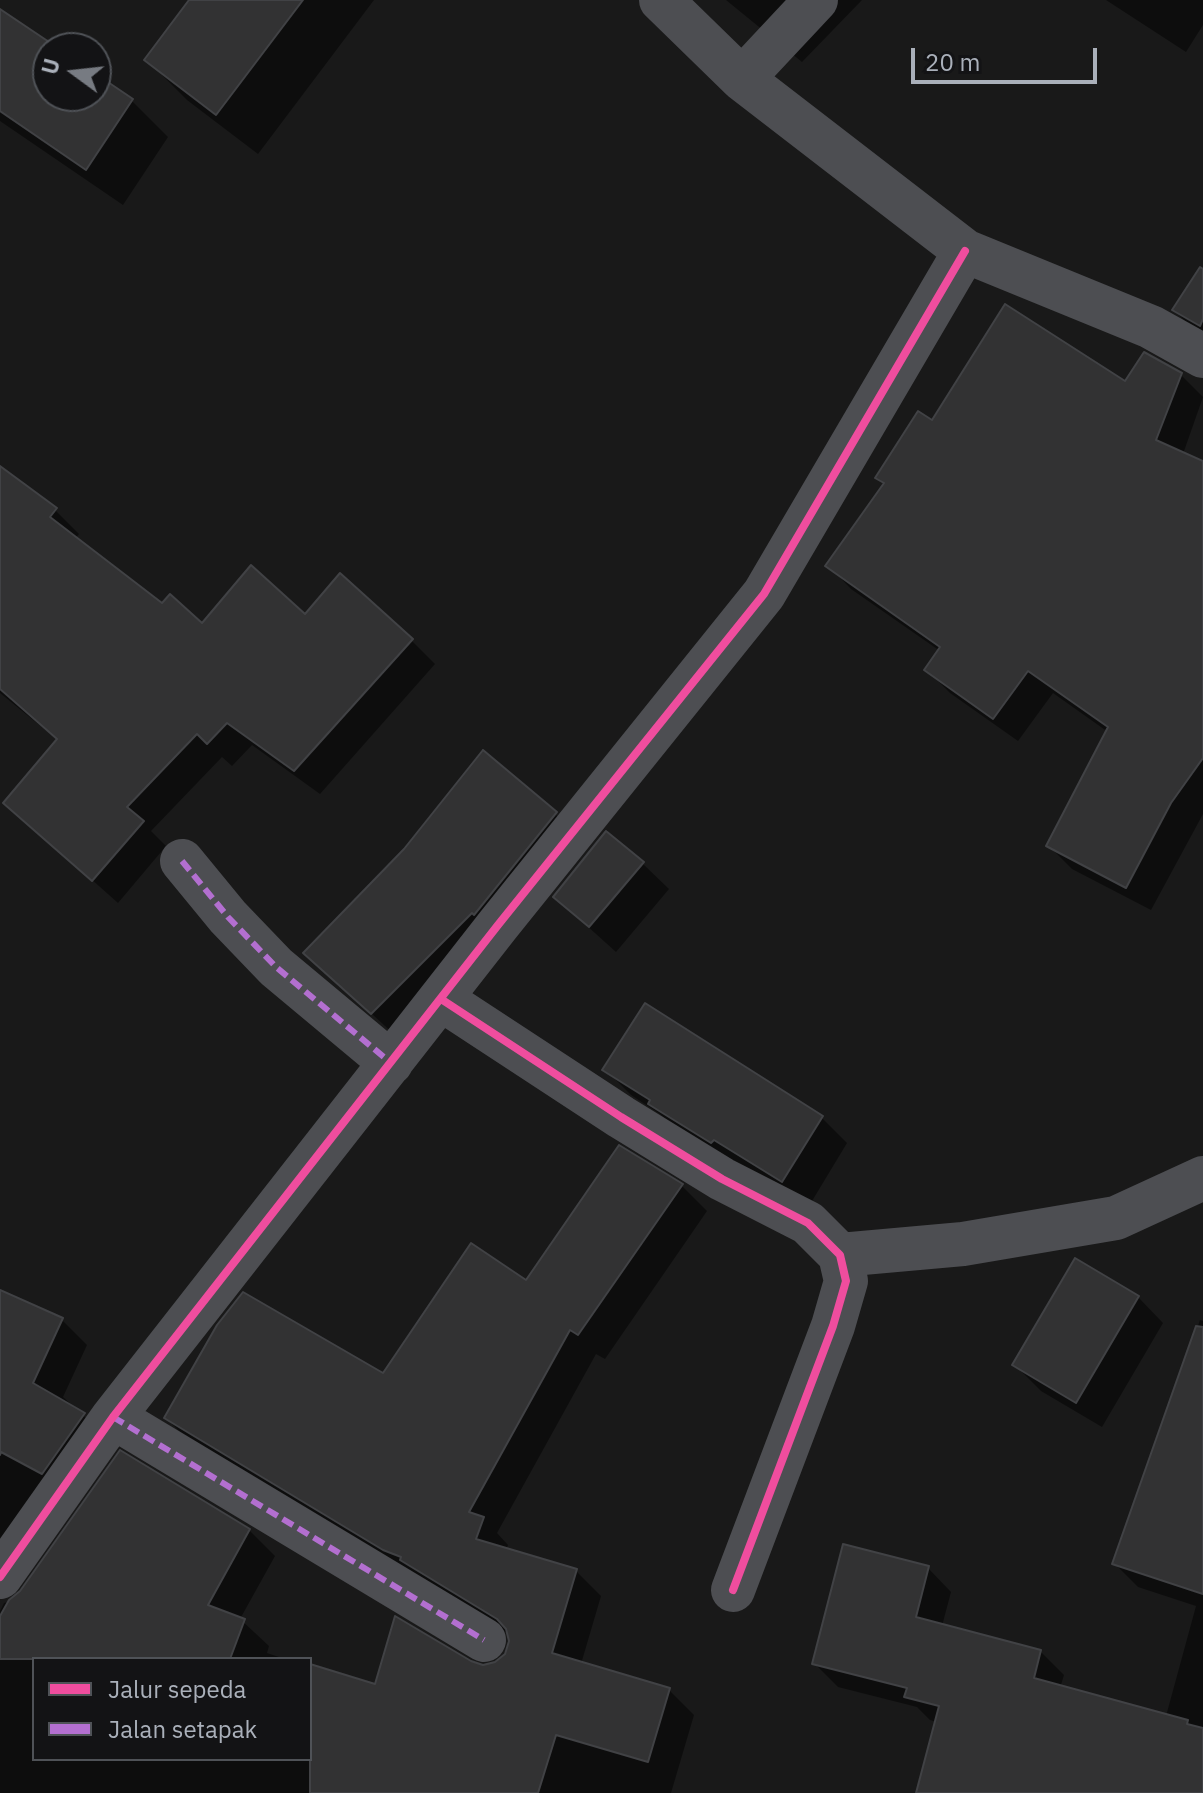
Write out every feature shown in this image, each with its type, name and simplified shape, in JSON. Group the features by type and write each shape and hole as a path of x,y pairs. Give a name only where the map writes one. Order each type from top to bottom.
{"street":[{"path":"661,0 742,79 965,251 1151,327 1203,356"},
{"path":"742,79 816,0"},
{"path":"0,1577 113,1417 764,594 965,251"},
{"path":"182,861 228,917 276,967 391,1063"},
{"path":"441,999 722,1179 808,1223 840,1255 846,1281 833,1326 733,1590"},
{"path":"840,1255 963,1244 1116,1218 1203,1178"},
{"path":"113,1417 484,1640"}],"building":[{"path":"189,0 303,0 216,115 144,60"},
{"path":"0,9 34,32 32,112 112,112 112,85 133,99 86,170 0,111"},
{"path":"1200,267 1203,269 1203,319 1200,326 1172,310"},
{"path":"1005,304 1125,381 1144,352 1182,373 1156,440 1203,461 1203,758 1171,803 1126,888 1046,846 1108,727 1028,671 993,719 924,670 940,647 825,566 884,483 875,478 918,411 932,420"},
{"path":"0,466 57,508 50,517 162,603 170,594 202,623 251,565 305,614 340,573 413,639 294,771 227,723 207,744 197,734 127,807 144,821 92,881 3,803 57,739 0,689"},
{"path":"483,750 557,812 474,915 472,913 371,1014 303,953 404,849"},
{"path":"606,831 644,862 589,927 553,897"},
{"path":"645,1003 823,1116 782,1182 648,1104 650,1100 602,1070"},
{"path":"619,1145 683,1184 578,1335 570,1330 469,1512 484,1517 476,1539 577,1569 552,1653 670,1688 648,1762 556,1735 538,1793 310,1793 312,1665 375,1684 395,1616 483,1665 495,1662 505,1654 509,1641 506,1629 497,1619 400,1560 401,1557 383,1550 164,1418 217,1325 243,1292 383,1373 471,1243 526,1280"},
{"path":"1075,1258 1139,1296 1076,1403 1012,1365"},
{"path":"0,1290 63,1318 33,1383 85,1413 42,1474 1,1452 0,1455"},
{"path":"1196,1326 1203,1327 1203,1594 1112,1564"},
{"path":"120,1450 250,1529 208,1605 245,1619 231,1657 0,1659 0,1616 9,1600 20,1591"},
{"path":"843,1544 929,1566 916,1617 1041,1650 1034,1678 1188,1720 1187,1724 1203,1728 1203,1793 916,1793 939,1706 904,1697 907,1688 812,1664"}],"marked path":[{"path":"182,861 228,917 276,967 391,1063"},
{"path":"113,1417 484,1640"}],"cycle path":[{"path":"0,1577 113,1417 498,925 764,594 965,251"},
{"path":"441,999 722,1179 808,1223 840,1255 846,1281 833,1326 733,1590"}]}
